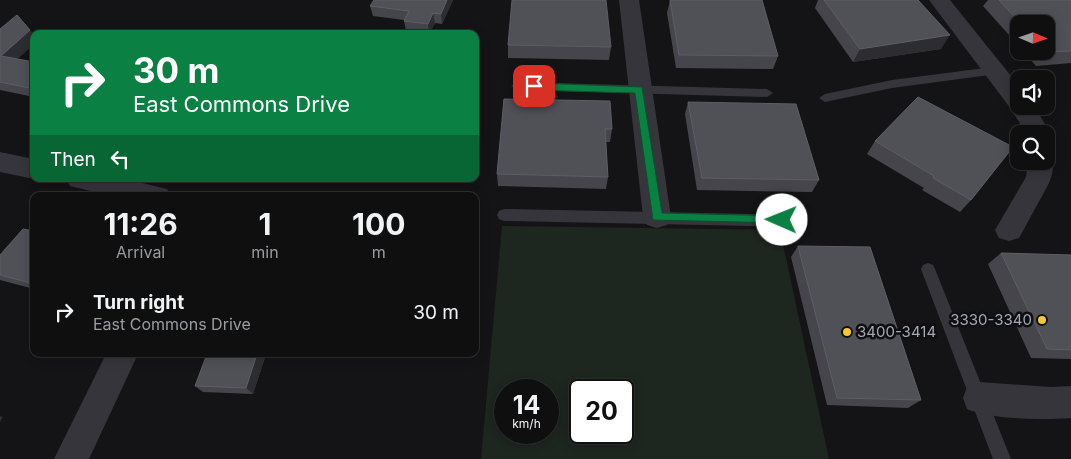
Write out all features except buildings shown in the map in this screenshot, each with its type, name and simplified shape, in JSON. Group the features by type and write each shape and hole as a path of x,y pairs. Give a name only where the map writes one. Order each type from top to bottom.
{"street":[{"path":"629,0 639,90 657,217"},
{"path":"939,0 1010,92"},
{"path":"0,162 30,168"},
{"path":"1009,230 1039,178 1040,170"},
{"path":"92,182 139,192"},
{"path":"71,459 121,357"},
{"path":"979,398 1051,403 1071,402"}],"lane":[{"path":"825,98 892,84 993,71"},
{"path":"517,86 767,93"},
{"path":"504,215 800,220"},
{"path":"928,269 1002,459"}],"shaded area":[{"path":"502,226 780,230 829,459 481,459"}],"place":[{"name":"3330-3340","path":"1042,320"},
{"name":"3400-3414","path":"847,332"}],"route":[{"path":"534,86 639,90 657,217 782,220"}]}
